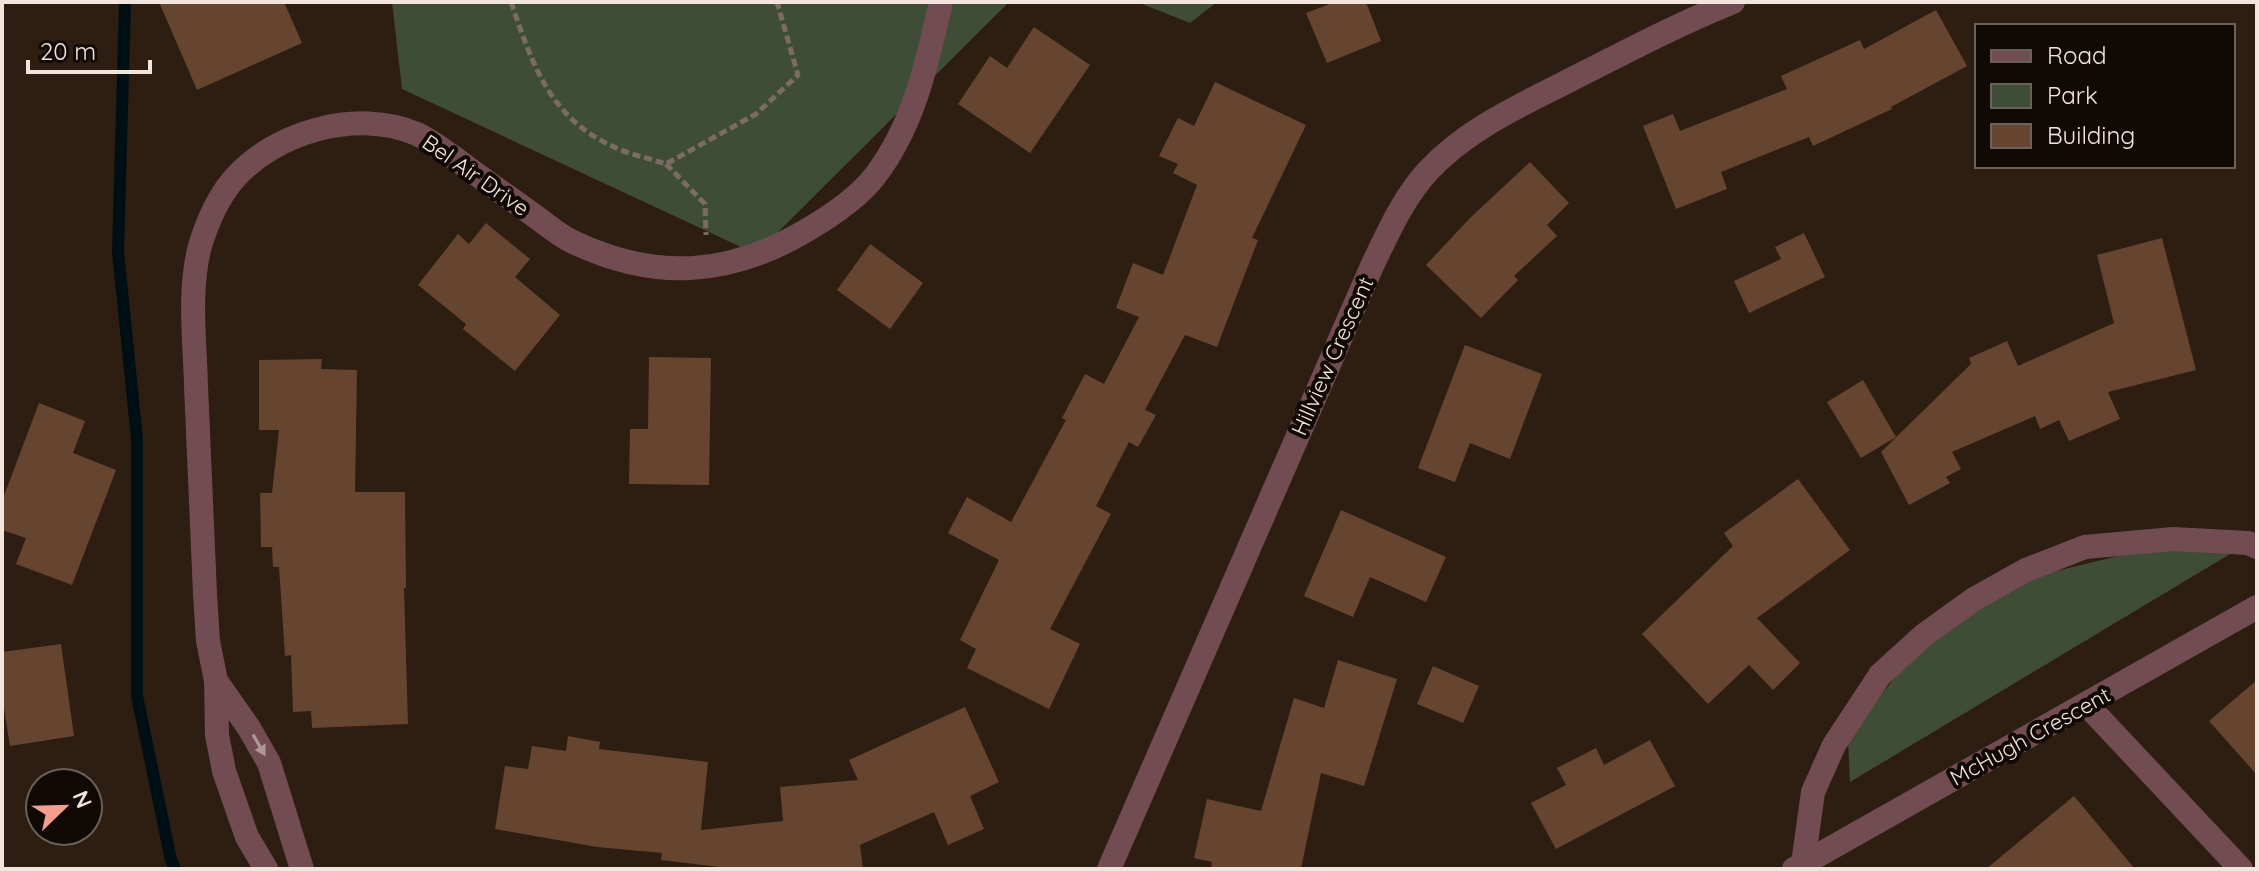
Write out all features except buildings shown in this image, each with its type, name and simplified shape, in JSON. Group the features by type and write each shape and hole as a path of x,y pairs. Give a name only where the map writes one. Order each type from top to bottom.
{"street":[{"name":"Bel Air Drive","path":"266,869 247,837 224,771 217,735 216,681 208,641 205,594 193,303 199,250 211,216 233,180 263,155 304,131 379,123 417,134 567,239 605,256 685,270 736,263 787,242 830,217 874,177 904,127 923,81 941,2"},
{"name":"Hillview Crescent","path":"1109,869 1372,266 1400,210 1427,172 1461,141 1495,119 1681,23 1733,2"},
{"name":"McHugh Crescent","path":"1798,867 1813,792 1834,745 1880,675 1924,635 1961,608 2026,570 2085,547 2173,539 2248,543 2257,547"},
{"name":"McHugh Crescent","path":"1798,867 2257,607"},
{"name":"Bel Air Drive","path":"216,681 269,763 302,869"},
{"path":"2086,704 2241,869"}],"path":[{"path":"511,2 532,63 567,118 612,146 666,164 705,204 707,267"},
{"path":"666,164 756,114 798,75 777,2"}],"green space":[{"path":"392,2 1009,2 756,254 402,89"},
{"path":"1137,2 1217,2 1190,23"},
{"path":"2167,544 2230,554 1850,782 1848,739 1907,661 1967,612 2032,577"}],"waterway":[{"path":"125,2 118,252 137,439 137,696 175,869"}]}
